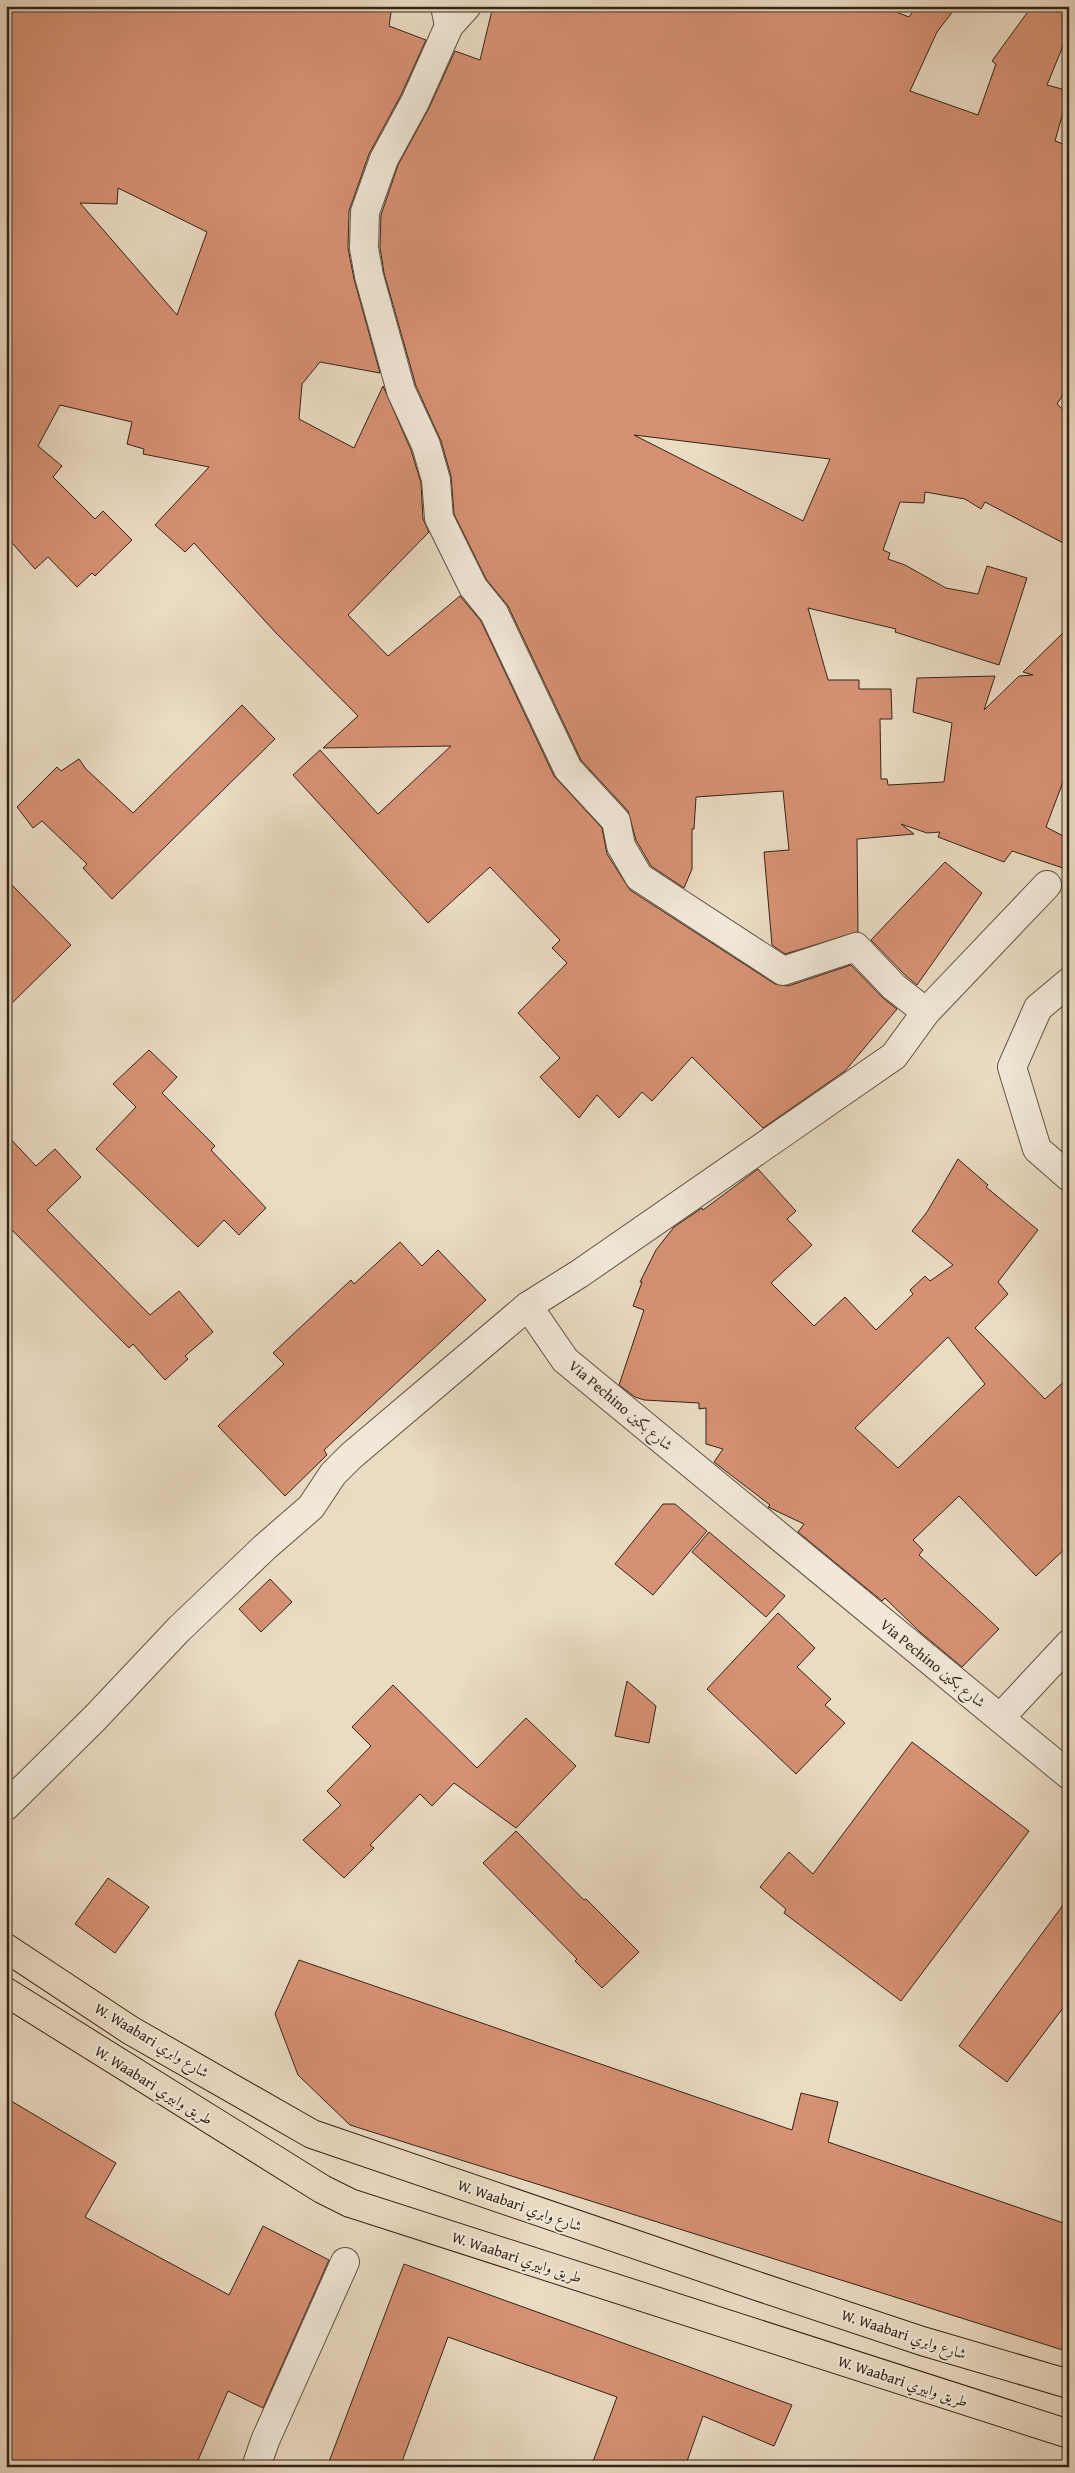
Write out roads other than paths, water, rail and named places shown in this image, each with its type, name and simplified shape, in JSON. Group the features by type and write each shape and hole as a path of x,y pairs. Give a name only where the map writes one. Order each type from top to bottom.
{"main road":[{"name":"W. Waabari شارع وابري","path":"6,1948 130,2030 312,2134 922,2341 1069,2384"},
{"name":"W. Waabari طريق وابيري","path":"6,1992 322,2190 350,2203 1069,2434"}],"street":[{"path":"467,6 447,16 415,102 384,159 365,212 364,248 370,276 401,391 426,445 436,480 439,518 473,587 494,613 568,769 616,821 621,846 639,877 783,972 856,947 894,987 926,1012"},
{"path":"6,1806 95,1718 179,1629 265,1547 311,1507 333,1474 350,1456 528,1306 579,1274 894,1056 926,1012 1047,884"},
{"path":"1069,982 1038,1008 1012,1067 1037,1149 1069,1176"},
{"name":"Via Pechino شارع بكين","path":"528,1306 565,1360 1069,1775"},
{"path":"1000,1718 1069,1644"},
{"path":"256,2467 265,2440 345,2262"}]}
